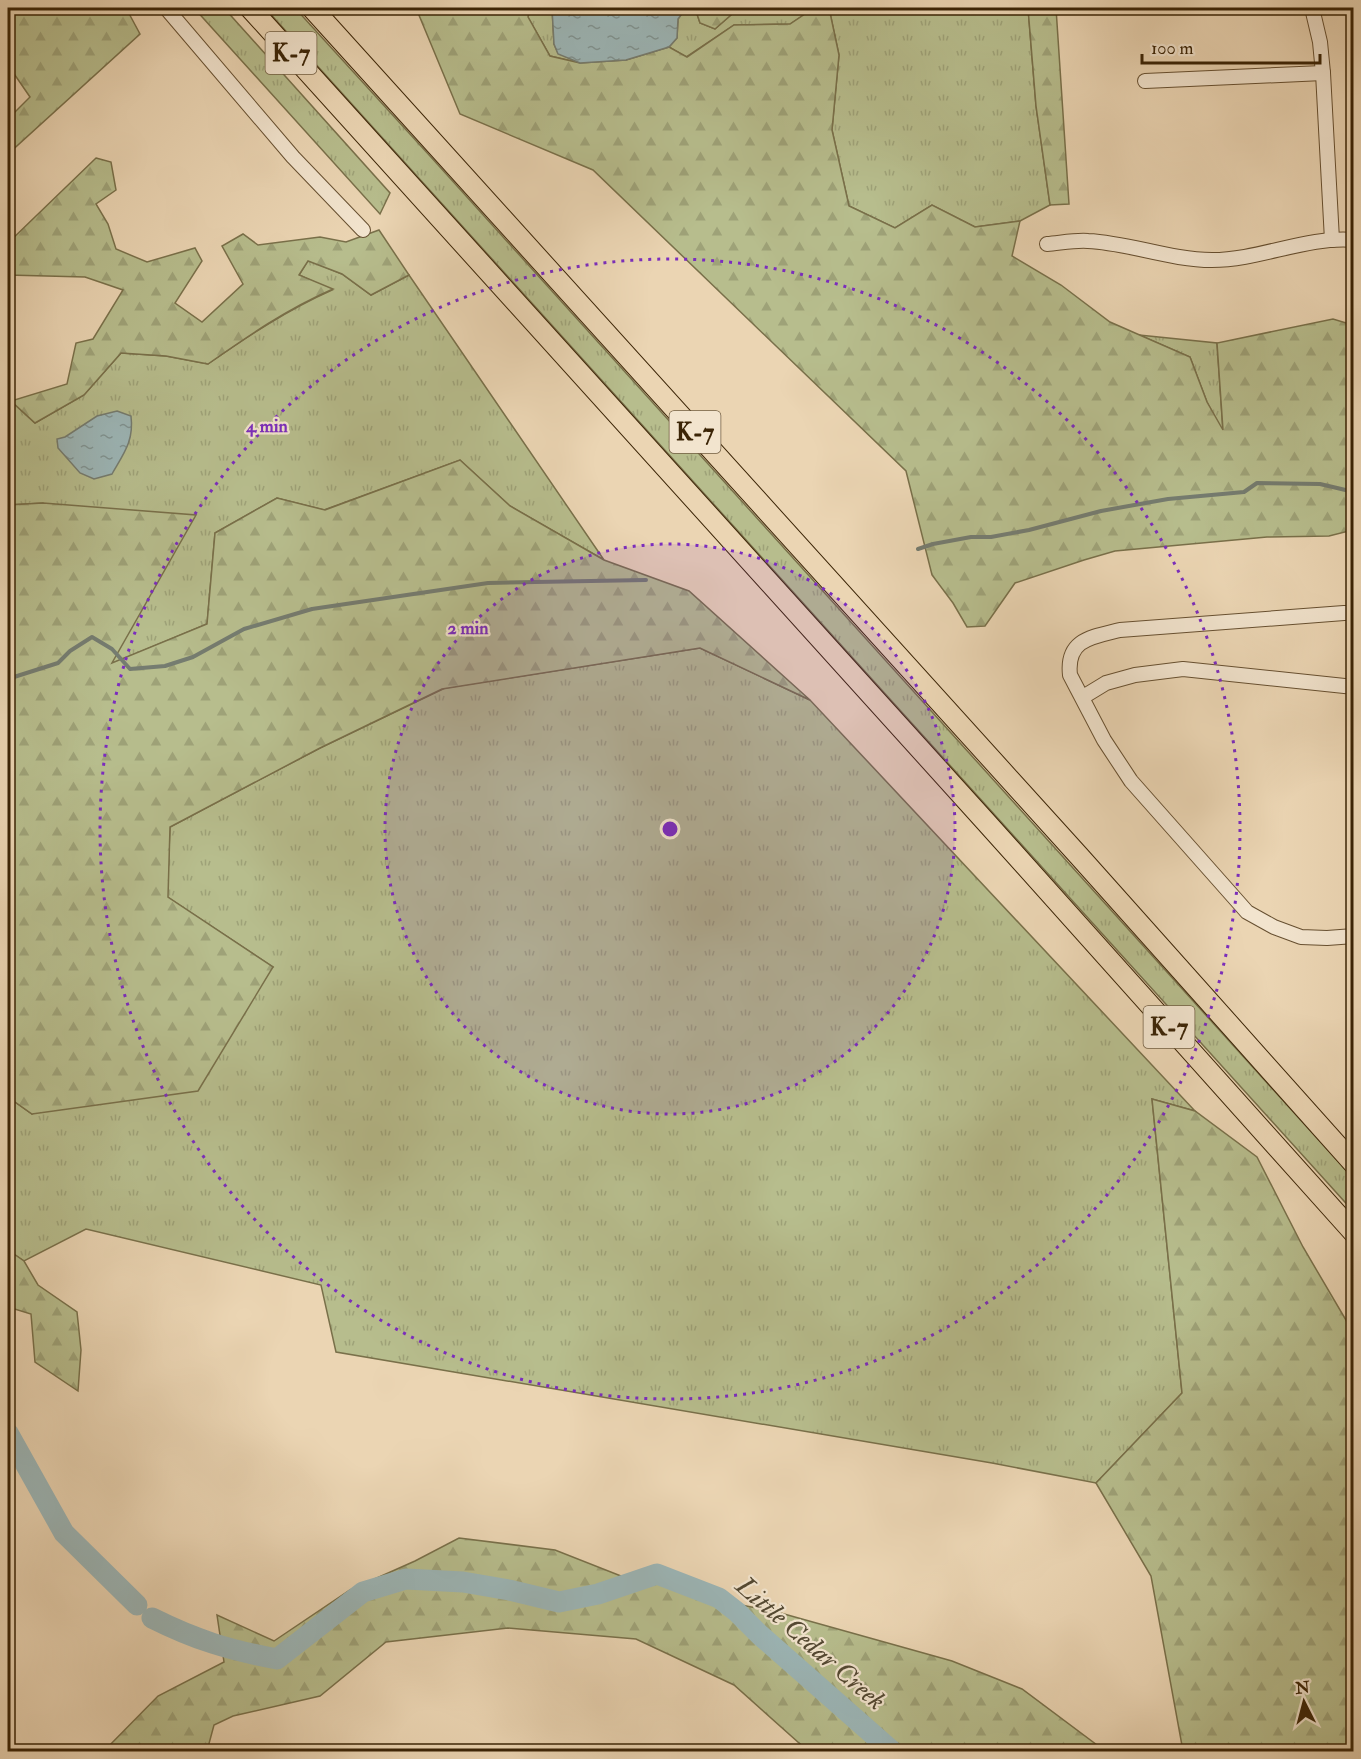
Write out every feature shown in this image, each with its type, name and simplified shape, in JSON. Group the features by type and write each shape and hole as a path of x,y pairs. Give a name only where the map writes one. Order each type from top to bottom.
{"highway":[{"name":"K-7","path":"250,8 985,821 1353,1233"},
{"name":"K-7","path":"312,8 1079,856 1353,1164"}],"street":[{"path":"166,8 293,157 363,230"},
{"path":"1312,8 1320,42 1323,73 1332,240"},
{"path":"1145,81 1323,73"},
{"path":"1047,244 1088,241 1183,258 1214,260 1332,240 1353,240"},
{"path":"1353,614 1138,627 1095,637 1075,647 1071,655 1070,675 1104,740 1131,781 1247,912 1274,927 1301,937 1353,936"},
{"path":"1083,697 1106,683 1135,675 1183,669 1353,687"}],"green space":[{"path":"8,8 126,8 140,34 8,154 8,119 30,97 8,65"},
{"path":"194,8 224,8 390,193 380,214"},
{"path":"265,8 295,8 430,156 1353,1178 1353,1211"},
{"path":"416,8 530,8 528,17 550,56 580,63 626,60 669,47 687,57 734,25 790,24 814,8 829,8 839,55 832,130 849,206 895,228 932,205 975,227 1020,221 1012,256 1061,285 1110,322 1190,357 1207,402 1223,430 1217,343 1333,319 1353,325 1353,530 1329,536 1267,537 1115,551 1015,583 985,626 967,627 932,575 906,471 593,170 460,114"},
{"path":"530,8 552,8 554,44 558,53 580,63 550,56 528,17"},
{"path":"686,8 695,8 700,23 715,29 739,8 788,13 799,8 814,8 790,24 734,25 686,57 669,47 677,38 678,19"},
{"path":"695,8 739,8 715,29 700,23"},
{"path":"829,8 1028,8 1036,106 1050,205 1020,221 975,227 932,205 895,228 849,206 832,130 839,55"},
{"path":"1028,8 1056,8 1069,204 1050,205 1036,106"},
{"path":"96,158 111,162 116,190 96,204 108,224 116,249 147,262 195,248 202,261 175,303 202,322 243,284 222,246 243,234 258,245 320,237 346,242 379,230 409,275 371,295 342,274 308,261 299,275 333,289 284,314 208,364 166,356 121,353 84,395 35,423 11,401 67,384 76,343 93,339 123,290 85,277 8,275 8,243"},
{"path":"308,260 342,274 371,295 409,275 604,560 510,506 460,460 324,510 277,498 215,533 207,624 111,664 43,503 8,505 8,398 35,423 84,395 121,353 166,356 208,364 268,324 332,290 299,275"},
{"path":"1139,335 1217,343 1223,432 1207,402 1190,357"},
{"path":"460,460 510,506 604,560 689,591 810,700 700,648 442,689 320,748 170,827 168,897 273,967 198,1091 32,1114 8,1097 8,505 43,503 196,515 112,663 207,624 215,533 277,498 325,510"},
{"path":"700,648 810,700 1195,1111 1152,1099 1182,1393 1096,1483 992,1463 336,1352 321,1285 86,1229 24,1261 8,1250 8,1097 32,1114 273,967 167,897 170,827 320,748 445,688"},
{"path":"1152,1099 1195,1111 1257,1157 1303,1247 1353,1332 1353,1751 1183,1751 1151,1576 1096,1483 1182,1393"},
{"path":"8,1250 24,1261 38,1285 77,1312 81,1350 78,1391 35,1362 31,1314 8,1307"},
{"path":"459,1538 555,1550 626,1578 661,1581 721,1601 777,1612 952,1661 1022,1689 1105,1751 808,1751 734,1685 636,1639 508,1628 386,1642 320,1696 233,1716 214,1725 207,1751 104,1751 158,1696 224,1662 217,1615 274,1641 350,1590 415,1561"}],"water":[{"path":"552,8 686,8 678,19 677,38 669,47 626,60 580,63 558,54 554,44"},
{"path":"117,411 131,416 132,425 127,446 112,474 94,479 80,473 58,448 57,439 65,437 97,416"}],"waterway":[{"path":"918,549 971,537 991,537 1029,530 1101,511 1168,499 1244,492 1257,483 1320,484 1354,492"},
{"path":"8,676 14,677 58,663 70,651 92,637 112,649 130,669 165,666 193,657 244,629 312,609 488,583 646,580"},
{"name":"Little Cedar Creek","path":"8,1433 64,1533 137,1605"},
{"name":"Little Cedar Creek","path":"152,1618 213,1643 277,1659 363,1592 406,1579 463,1582 559,1602 598,1594 657,1574 719,1598 893,1752"}]}
